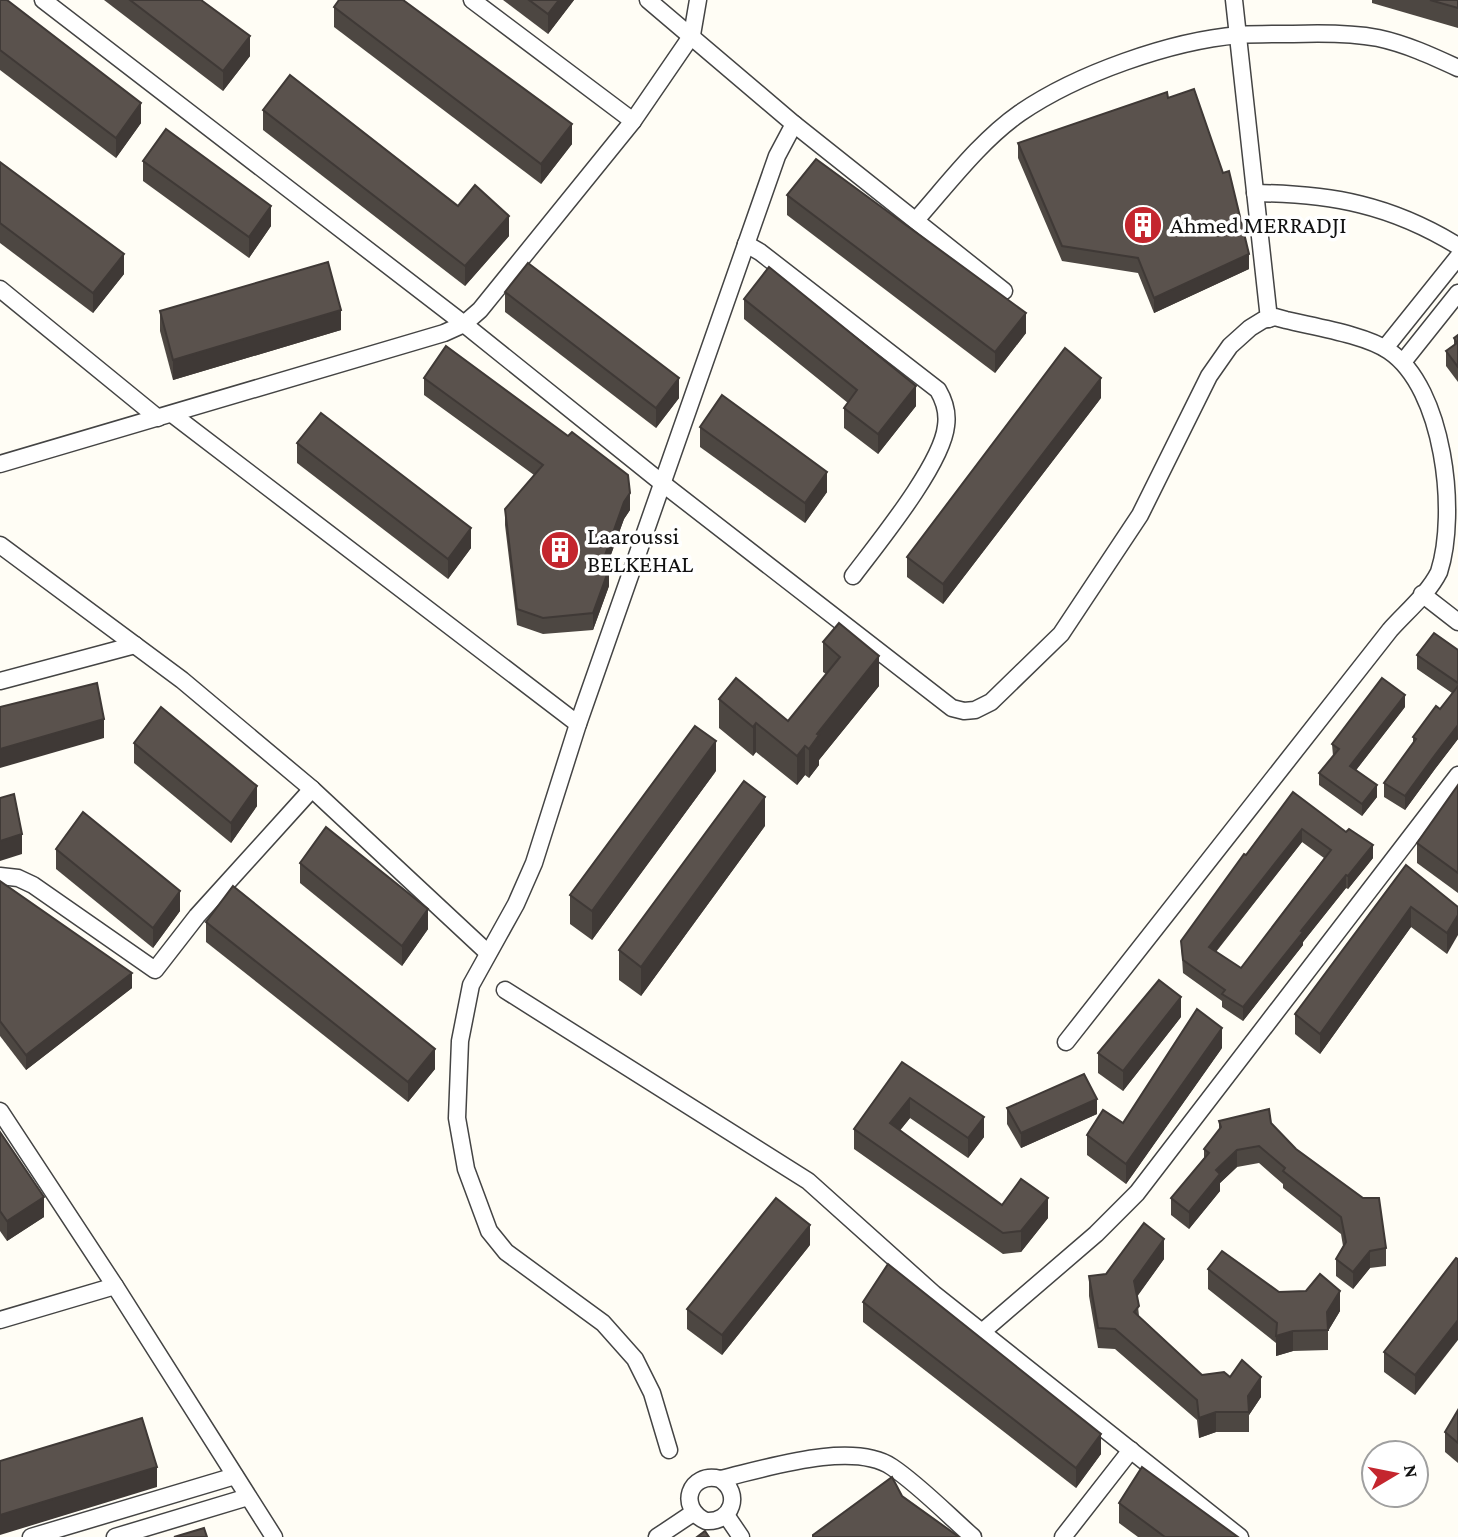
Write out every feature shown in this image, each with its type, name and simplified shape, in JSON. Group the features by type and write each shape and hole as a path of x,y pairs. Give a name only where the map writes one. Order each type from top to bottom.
{"street":[{"path":"43,0 464,324 662,484 943,703 964,711 975,710 991,702 1061,634 1140,514 1209,376 1230,346 1250,328 1269,319 1286,320 1377,344 1403,362 1425,393 1441,440 1451,483 1452,515 1440,570 1066,1042"},
{"path":"472,0 633,121"},
{"path":"648,0 794,124 1004,291"},
{"path":"0,464 444,334 464,324 481,310 633,121 692,35 698,0"},
{"path":"1234,0 1269,319"},
{"path":"916,220 981,148 1018,114 1100,72 1151,53 1238,35 1324,33 1378,38 1423,52 1458,68"},
{"path":"669,1450 652,1393 635,1359 603,1323 506,1252 489,1231 466,1169 457,1118 460,1041 471,985 516,904 534,863 578,724 746,244 777,156 794,124"},
{"path":"1255,193 1299,193 1369,206 1427,227 1458,246"},
{"path":"746,244 760,252 938,390 944,400 946,428 938,450 903,507 853,576"},
{"path":"1385,348 1458,257"},
{"path":"0,289 165,416 578,724"},
{"path":"1403,362 1458,293"},
{"path":"0,545 182,680 312,789 488,953"},
{"path":"1422,594 1458,622"},
{"path":"0,681 135,645"},
{"path":"982,1332 1096,1234 1137,1193 1458,775"},
{"path":"0,876 18,878 33,885 155,970 197,916 312,789"},
{"path":"505,990 808,1181 934,1294 1240,1537"},
{"path":"0,1111 274,1537"},
{"path":"0,1320 115,1286"},
{"path":"1063,1537 1131,1450"},
{"path":"720,1479 730,1489 730,1509 726,1515 706,1521 693,1513 689,1499 694,1485 706,1478 720,1479 821,1457 848,1455 873,1458 891,1466 973,1537"},
{"path":"31,1537 235,1476"},
{"path":"115,1537 248,1497"},
{"path":"657,1537 693,1513"},
{"path":"726,1515 741,1537"}],"building":[{"path":"0,0 7,0 141,103 116,138 0,50"},
{"path":"130,0 201,0 250,36 223,71"},
{"path":"339,0 403,0 572,124 541,164 334,7"},
{"path":"529,0 559,0 548,14"},
{"path":"1430,0 1458,0 1458,8"},
{"path":"290,75 458,206 475,185 509,216 465,266 263,110"},
{"name":"Ahmed MERRADJI","path":"1194,89 1223,173 1229,171 1249,254 1154,298 1138,258 1062,246 1018,143 1167,92 1168,98"},
{"path":"166,129 271,206 249,237 143,161"},
{"path":"816,159 1026,313 995,352 787,195"},
{"path":"0,162 124,254 93,293 0,223"},
{"path":"328,262 341,310 173,360 160,311"},
{"path":"528,263 679,378 656,408 505,292"},
{"path":"769,267 916,386 878,434 844,408 857,390 744,299"},
{"path":"1458,335 1458,367 1446,351 1457,343 1454,338"},
{"name":"Laaroussi BELKEHAL","path":"446,346 568,436 572,432 628,475 630,493 624,502 604,558 609,569 593,613 543,618 517,609 505,509 543,465 424,378"},
{"path":"1065,348 1101,378 943,584 907,557"},
{"path":"722,395 827,472 805,503 700,427"},
{"path":"321,413 471,528 448,559 297,443"},
{"path":"839,623 879,656 817,734 819,735 809,749 805,746 797,756 756,723 753,727 719,699 736,678 788,721 840,657 823,642"},
{"path":"1434,633 1458,650 1458,683 1417,655"},
{"path":"1382,678 1405,695 1350,766 1377,785 1362,804 1319,773 1339,749 1332,744"},
{"path":"97,683 104,719 0,749 0,707"},
{"path":"1458,686 1458,725 1405,796 1384,783 1436,706 1440,709"},
{"path":"161,707 257,786 231,823 134,743"},
{"path":"695,726 716,741 592,911 570,895"},
{"path":"744,781 765,797 641,967 619,950"},
{"path":"1458,785 1458,873 1417,843"},
{"path":"1293,792 1346,832 1349,829 1373,845 1301,931 1303,932 1243,1007 1222,994 1225,990 1183,960 1181,941 1244,854 1246,855","holes":["1302,829 1331,850 1241,968 1209,947"]},
{"path":"14,794 22,834 0,841 0,798"},
{"path":"83,812 180,891 153,928 56,849"},
{"path":"326,827 428,909 402,946 300,863"},
{"path":"1406,865 1458,907 1458,915 1447,933 1411,907 1320,1034 1295,1014"},
{"path":"0,881 132,973 26,1055 0,1021"},
{"path":"233,886 435,1049 408,1082 206,922"},
{"path":"1159,980 1181,997 1123,1071 1098,1053"},
{"path":"1197,1009 1222,1028 1126,1164 1087,1135 1103,1110 1123,1123"},
{"path":"902,1062 984,1117 968,1138 910,1098 890,1123 1002,1205 1021,1179 1048,1198 1021,1231 1003,1233 854,1129"},
{"path":"1084,1074 1097,1099 1021,1133 1007,1108"},
{"path":"1269,1109 1271,1123 1296,1149 1363,1198 1379,1198 1386,1248 1370,1251 1353,1272 1336,1259 1346,1242 1341,1217 1283,1171 1285,1168 1259,1146 1237,1150 1216,1170 1220,1174 1189,1212 1171,1198 1209,1153 1204,1149 1221,1127 1219,1121"},
{"path":"0,1132 44,1197 7,1221 0,1211"},
{"path":"776,1198 810,1225 722,1335 687,1309"},
{"path":"1144,1223 1164,1239 1134,1281 1139,1306 1134,1312 1202,1375 1224,1372 1230,1377 1242,1360 1261,1377 1248,1396 1249,1412 1216,1412 1199,1418 1197,1400 1115,1329 1098,1328 1089,1276 1106,1274"},
{"path":"1222,1251 1279,1292 1306,1291 1320,1274 1340,1291 1327,1312 1328,1330 1293,1331 1276,1336 1277,1323 1208,1269"},
{"path":"1456,1258 1458,1320 1415,1375 1384,1352"},
{"path":"888,1264 1101,1434 1076,1468 863,1302"},
{"path":"1458,1410 1458,1443 1445,1432"},
{"path":"142,1418 157,1467 0,1515 0,1461"},
{"path":"1142,1467 1238,1537 1165,1537 1119,1503"},
{"path":"892,1477 902,1496 959,1537 813,1537 813,1535"},
{"path":"204,1528 207,1537 174,1537"},
{"path":"705,1531 709,1537 697,1537"}],"place":[{"name":"Ahmed MERRADJI","path":"1143,225"},
{"name":"Laaroussi BELKEHAL","path":"560,550"}]}
